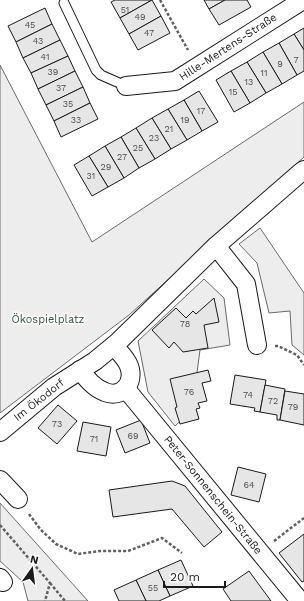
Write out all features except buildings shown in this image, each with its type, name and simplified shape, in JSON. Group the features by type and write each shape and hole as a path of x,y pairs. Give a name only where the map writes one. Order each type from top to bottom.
{"street":[{"name":"Hille-Mertens-Straße","path":"126,86 175,81 303,0"},
{"name":"Im Ökodorf","path":"0,432 54,387 95,361 114,346 216,246 304,170"},
{"path":"216,246 246,284 258,345"},
{"path":"80,370 96,388 105,392 113,394 120,393 126,389 131,376 129,367 126,360 114,346"},
{"name":"Peter-Sonnenschein-Straße","path":"126,389 300,601"},
{"path":"0,480 18,499"}],"lane":[{"path":"64,3 96,70 101,75 126,86"}],"path":[{"path":"160,0 198,67"},
{"path":"258,345 278,346 297,355 304,365"},
{"path":"18,499 41,530 56,544 78,554 100,551 128,551 162,538 182,553"},
{"path":"259,552 304,518"},
{"path":"0,525 65,601"},
{"path":"45,601 50,583"}],"shaded area":[{"path":"0,65 92,242 304,102 304,157 129,315 0,413"},
{"path":"260,228 304,293 304,355 292,345 290,311 269,313 257,263 239,244"},
{"path":"204,279 224,298 230,345 200,350 192,410 175,426 148,392 138,341"},
{"path":"0,503 88,601 28,601 23,582 0,561"}],"park label":[{"name":"Ökospielplatz","path":"48,319"}]}
